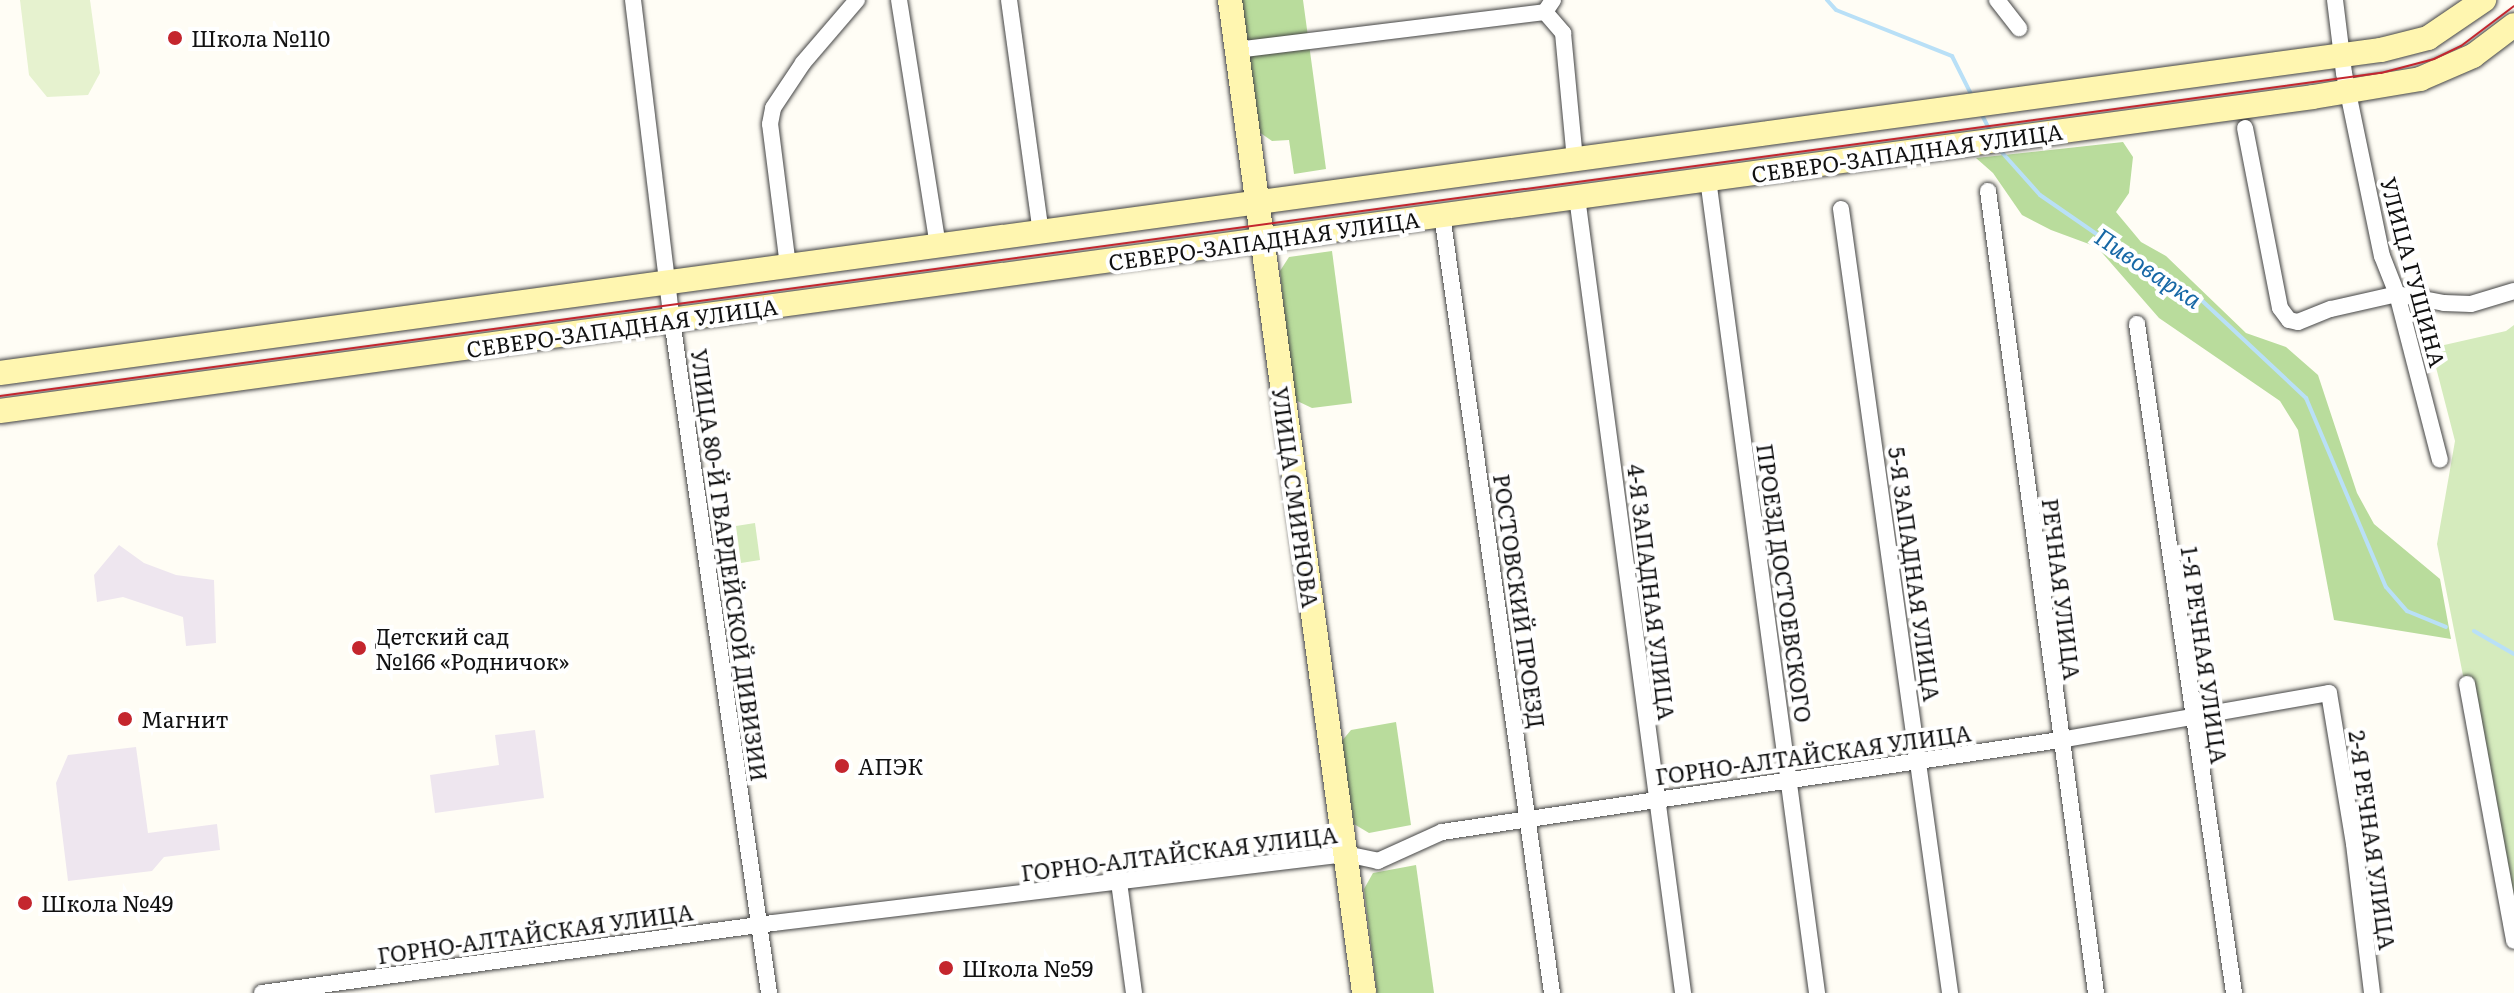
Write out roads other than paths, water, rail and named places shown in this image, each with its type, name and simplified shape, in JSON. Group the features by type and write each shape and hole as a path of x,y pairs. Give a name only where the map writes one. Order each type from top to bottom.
{"main road":[{"name":"УЛИЦА СМИРНОВА","path":"1230,0 1254,202 1364,993"},
{"name":"СЕВЕРО-ЗАПАДНАЯ УЛИЦА","path":"0,373 2403,47 2428,38 2484,0"},
{"name":"СЕВЕРО-ЗАПАДНАЯ УЛИЦА","path":"0,411 2350,91 2420,79 2449,69 2514,25"}],"street":[{"name":"УЛИЦА 80-Й ГВАРДЕЙСКОЙ ДИВИЗИИ","path":"633,0 672,320 769,993"},
{"path":"788,266 770,124 773,108 803,63 857,0"},
{"path":"899,0 938,246"},
{"path":"1009,0 1041,233"},
{"path":"1997,0 2019,28"},
{"name":"УЛИЦА ГУЩИНА","path":"2335,0 2342,55 2382,256 2397,294 2440,460"},
{"path":"1236,50 1549,6 1563,33 1575,159"},
{"path":"2245,128 2280,308 2289,320 2298,322 2331,309 2397,294 2444,303 2471,304 2514,291"},
{"name":"ПРОЕЗД ДОСТОЕВСКОГО","path":"1708,179 1817,993"},
{"name":"РЕЧНАЯ УЛИЦА","path":"1988,191 2096,993"},
{"name":"4-Я ЗАПАДНАЯ УЛИЦА","path":"1577,197 1683,993"},
{"name":"5-Я ЗАПАДНАЯ УЛИЦА","path":"1841,209 1950,993"},
{"name":"РОСТОВСКИЙ ПРОЕЗД","path":"1442,215 1552,993"},
{"name":"1-Я РЕЧНАЯ УЛИЦА","path":"2137,324 2191,716 2234,993"},
{"path":"2467,684 2514,941"},
{"name":"ГОРНО-АЛТАЙСКАЯ УЛИЦА","path":"262,993 760,924 1346,854 1378,861 1442,832 2060,740 2329,693"},
{"name":"2-Я РЕЧНАЯ УЛИЦА","path":"2329,693 2354,844 2372,993"},
{"path":"1119,882 1134,993"}],"waterway":[{"name":"Пивоварка","path":"1827,0 1836,10 1952,56 1973,98"},
{"name":"Пивоварка","path":"1981,113 1991,133"},
{"name":"Пивоварка","path":"1998,148 2040,195 2140,264 2196,295 2306,398 2386,587 2407,611 2446,627"},
{"name":"Пивоварка","path":"2474,631 2514,654"}],"tram line":[{"path":"0,396 2381,73 2434,59 2461,46 2514,6"}],"place":[{"name":"Школа №110","path":"175,38"},
{"name":"Детский сад №166 «Родничок»","path":"359,648"},
{"name":"Магнит","path":"125,719"},
{"name":"АПЭК","path":"842,766"},
{"name":"Школа №49","path":"25,903"},
{"name":"Школа №59","path":"946,968"}]}
